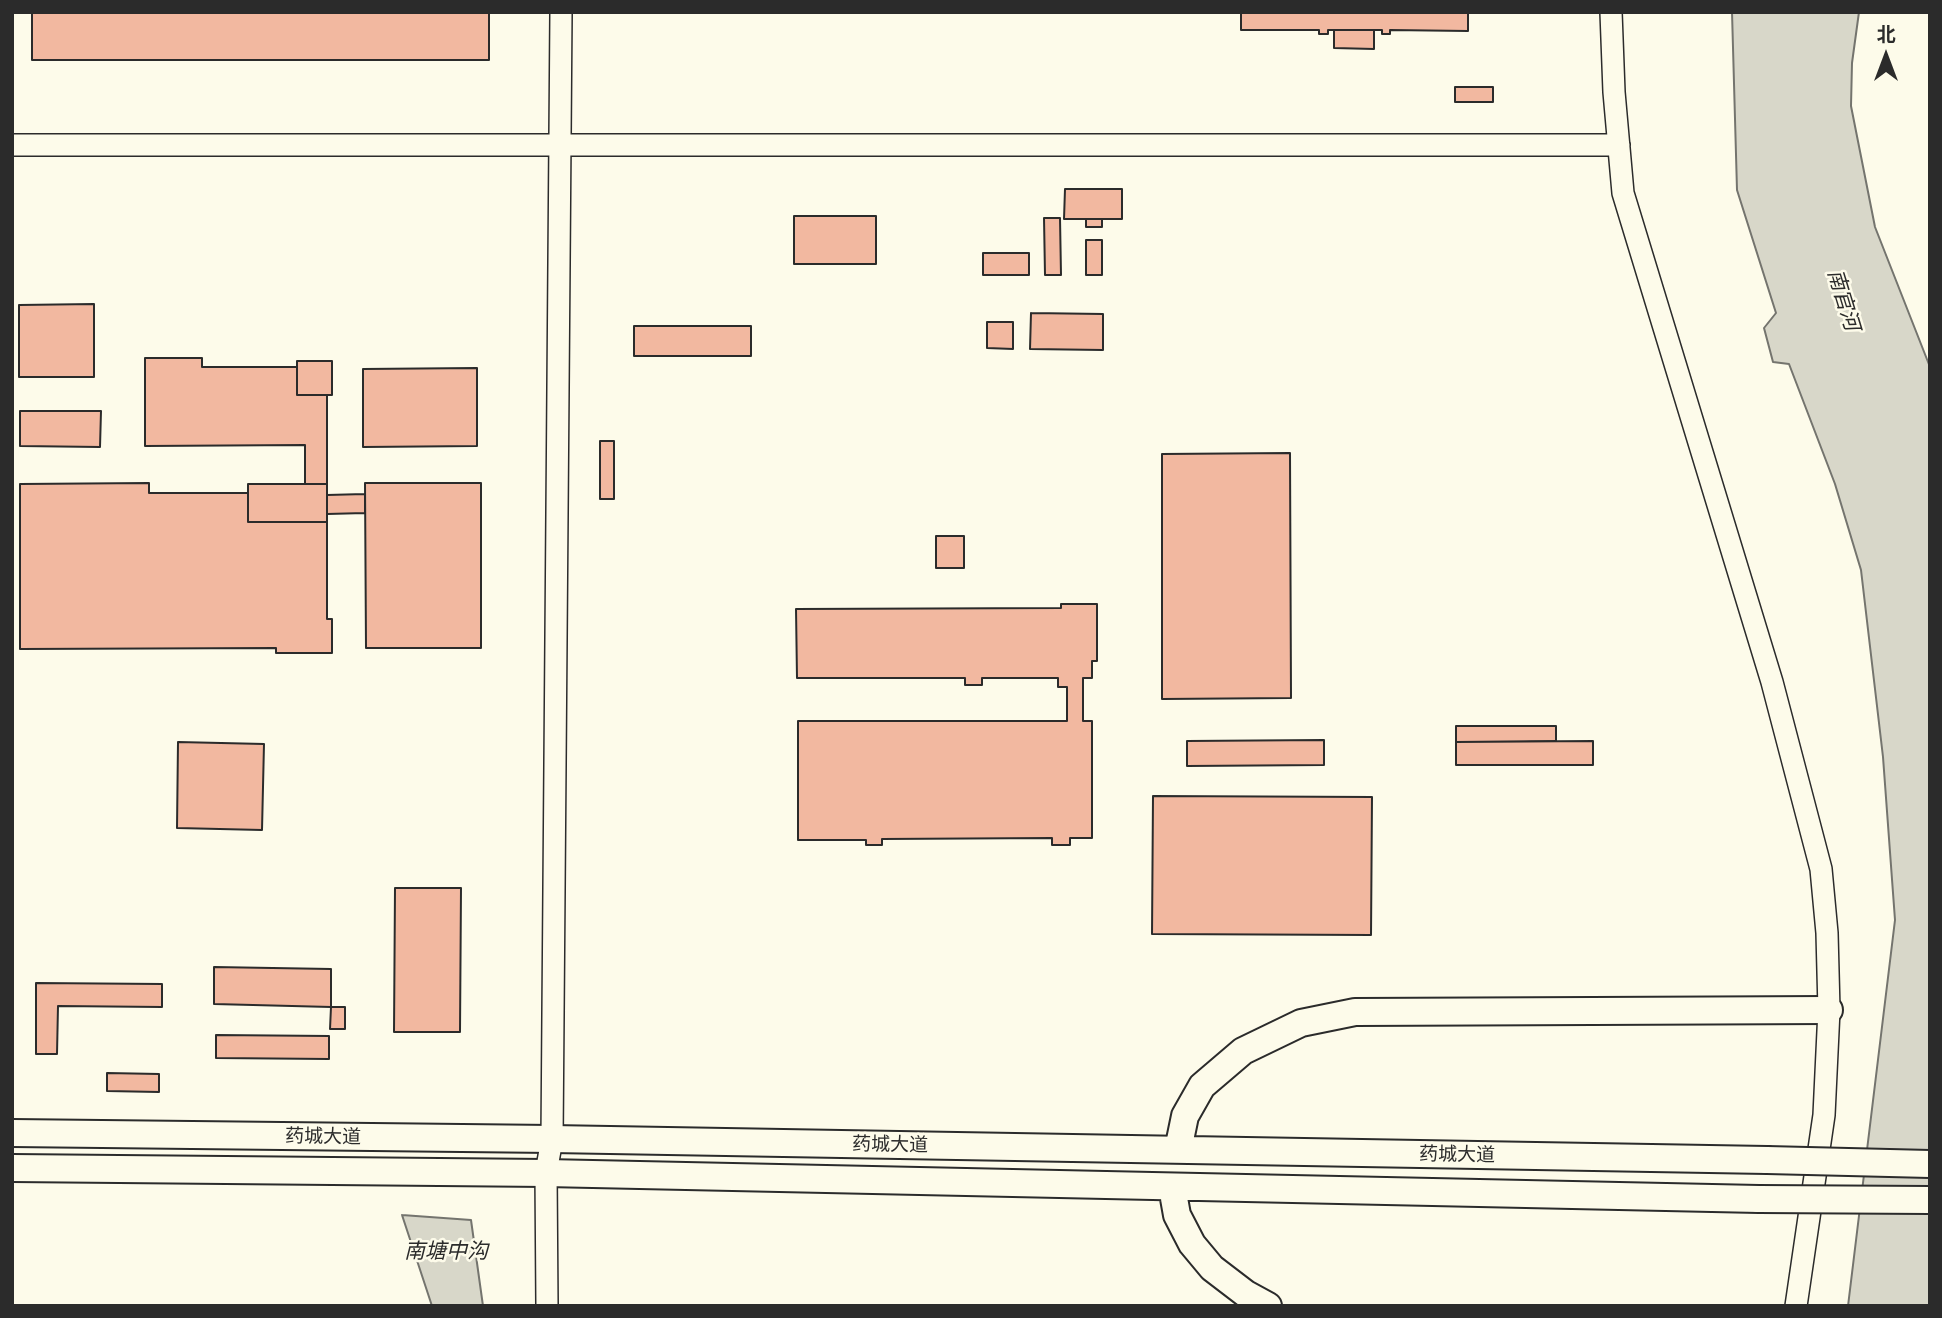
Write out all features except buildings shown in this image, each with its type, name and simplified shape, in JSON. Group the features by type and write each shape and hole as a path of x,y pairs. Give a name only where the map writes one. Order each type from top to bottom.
{"main road":[{"path":"1178,1150 1185,1116 1202,1086 1243,1051 1301,1023 1355,1012 1829,1010"},
{"name":"药城大道","path":"12,1133 552,1139 1930,1164"},
{"name":"药城大道","path":"12,1168 546,1173 1759,1199 1930,1200"},
{"path":"1172,1187 1177,1215 1192,1244 1212,1268 1246,1294 1268,1306"}],"street":[{"path":"548,1306 546,1173 552,1139 561,12"},
{"path":"1611,12 1623,193 1772,682 1821,869 1827,933 1829,1010 1824,1115 1796,1306"},
{"path":"12,145 1619,145"}],"water":[{"name":"南官河","path":"1732,12 1859,12 1852,63 1851,106 1875,227 1930,367 1930,1306 1848,1306 1895,920 1883,757 1861,570 1835,484 1789,364 1773,362 1764,328 1776,313 1737,190"},
{"name":"南塘中沟","path":"402,1215 471,1220 483,1306 432,1306"}]}
